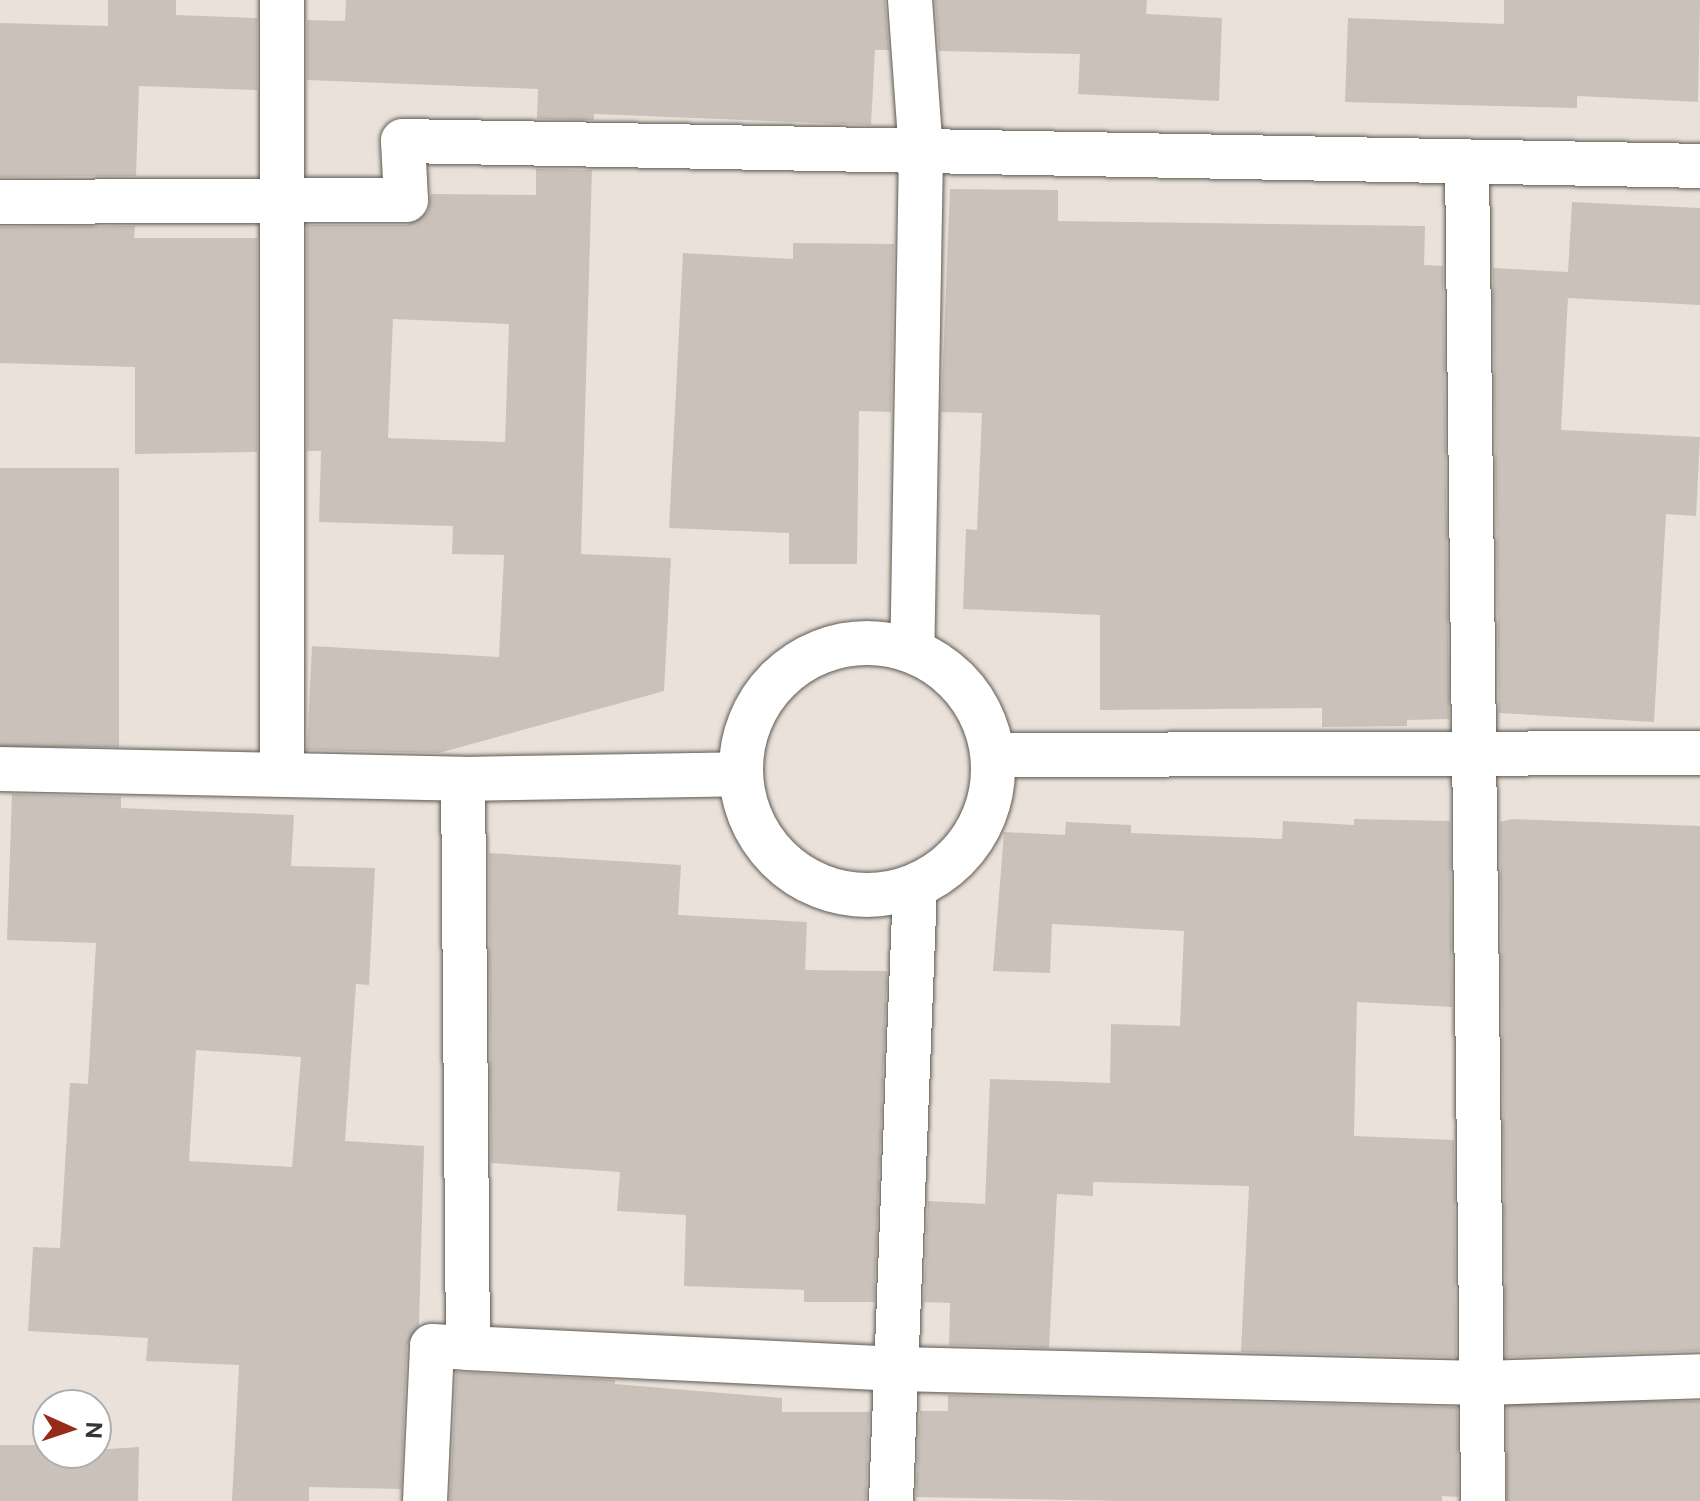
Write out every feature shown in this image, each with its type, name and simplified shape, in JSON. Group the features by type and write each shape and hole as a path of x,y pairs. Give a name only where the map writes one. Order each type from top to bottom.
{"street":[{"path":"282,0 285,201 282,773"},
{"path":"910,0 921,153 912,649"},
{"path":"0,202 406,200 403,141 1700,166"},
{"path":"1467,163 1483,1501"},
{"path":"872,641 912,649 953,673 981,711 994,755 992,796 976,834 950,866 915,888 867,896 820,888 779,861 751,821 740,774 746,732 764,694 793,665 830,646 872,641"},
{"path":"994,755 1473,751 1700,753"},
{"path":"0,769 463,779 740,774"},
{"path":"463,779 468,1348"},
{"path":"891,1501 915,888"},
{"path":"425,1501 432,1346 897,1369 1483,1383 1700,1376"}],"building":[{"path":"108,0 176,0 176,15 257,18 257,90 139,86 136,176 0,177 0,23 108,26"},
{"path":"346,0 885,0 889,50 875,50 871,125 594,114 594,120 537,119 538,89 307,80 307,20 345,21"},
{"path":"935,0 1147,0 1146,14 1222,18 1219,101 1078,94 1080,54 939,51"},
{"path":"1504,0 1700,0 1698,102 1577,96 1577,108 1345,102 1348,18 1504,24"},
{"path":"536,169 592,170 581,554 671,558 664,691 439,753 307,750 312,646 499,657 504,555 452,554 453,526 319,522 321,451 307,451 307,225 407,225 428,212 431,194 536,195","holes":["393,319 509,324 505,442 388,438"]},
{"path":"950,189 1058,190 1058,221 1425,226 1424,265 1443,266 1449,719 1407,720 1407,726 1322,727 1322,708 1100,710 1100,615 963,609 966,529 977,530 982,413 941,412"},
{"path":"1572,202 1700,208 1700,305 1568,298 1561,430 1700,437 1696,516 1666,514 1654,722 1499,713 1493,268 1568,272"},
{"path":"135,226 134,238 257,238 257,452 135,454 135,367 0,363 0,227"},
{"path":"793,243 894,244 891,412 859,411 857,564 789,564 789,533 669,528 683,253 793,259"},
{"path":"0,468 119,468 119,747 0,747"},
{"path":"12,794 121,797 121,808 294,815 291,866 375,868 369,985 356,984 345,1141 424,1146 419,1325 407,1345 401,1489 309,1487 309,1501 232,1501 239,1365 146,1361 148,1338 28,1331 33,1247 60,1248 70,1083 88,1084 96,943 7,940","holes":["196,1050 301,1057 292,1167 189,1161"]},
{"path":"1354,819 1450,821 1452,1007 1357,1002 1354,1136 1454,1140 1456,1357 1241,1352 1249,1186 1093,1182 1093,1196 1057,1194 1049,1348 949,1345 950,1303 924,1302 928,1201 985,1204 990,1079 1110,1083 1111,1024 1180,1026 1184,931 1052,924 1050,973 993,971 1004,832 1065,835 1066,822 1131,825 1131,833 1282,839 1283,821 1354,825"},
{"path":"1512,819 1700,826 1700,1351 1506,1357 1500,822"},
{"path":"489,853 681,865 678,915 807,922 805,970 887,971 874,1302 804,1302 804,1290 684,1286 686,1215 617,1211 620,1172 491,1163"},
{"path":"456,1372 615,1380 615,1384 782,1398 782,1412 869,1412 866,1501 450,1501"},
{"path":"948,1395 1457,1407 1458,1497 1442,1496 1442,1501 1121,1501 916,1497 920,1411 948,1411"},
{"path":"1507,1401 1700,1401 1700,1501 1507,1501"},
{"path":"0,1445 32,1445 32,1469 112,1469 112,1449 139,1447 138,1501 0,1501"}]}
